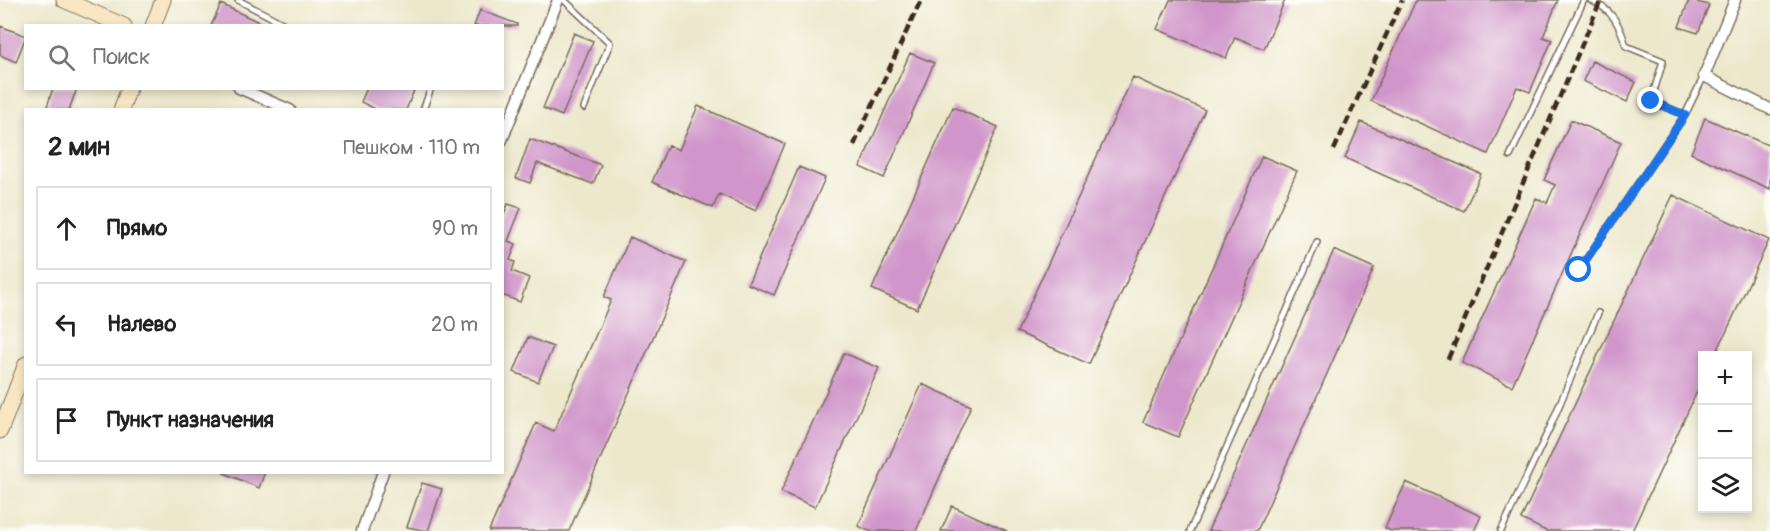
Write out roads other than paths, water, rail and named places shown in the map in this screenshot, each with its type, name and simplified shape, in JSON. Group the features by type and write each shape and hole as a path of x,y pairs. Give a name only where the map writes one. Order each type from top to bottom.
{"main road":[{"path":"64,0 119,24"},
{"path":"154,24 163,0"},
{"path":"123,108 128,90"},
{"path":"0,431 24,369"}],"street":[{"path":"504,135 558,0"},
{"path":"1735,0 1704,76 1770,109"},
{"path":"244,90 285,108"},
{"path":"362,531 382,474"}],"lane":[{"path":"238,0 284,24"},
{"path":"564,0 610,43 584,108"},
{"path":"1510,156 1584,0"},
{"path":"1590,0 1599,4 1620,23 1626,46 1663,61 1651,101 1685,115"},
{"path":"1579,270 1685,115 1704,76"},
{"path":"424,108 430,90"},
{"path":"1190,531 1317,242"},
{"path":"1501,531 1551,425 1598,313"}],"railway":[{"path":"854,145 921,0"},
{"path":"1334,150 1402,0"},
{"path":"1448,359 1601,0"}]}
